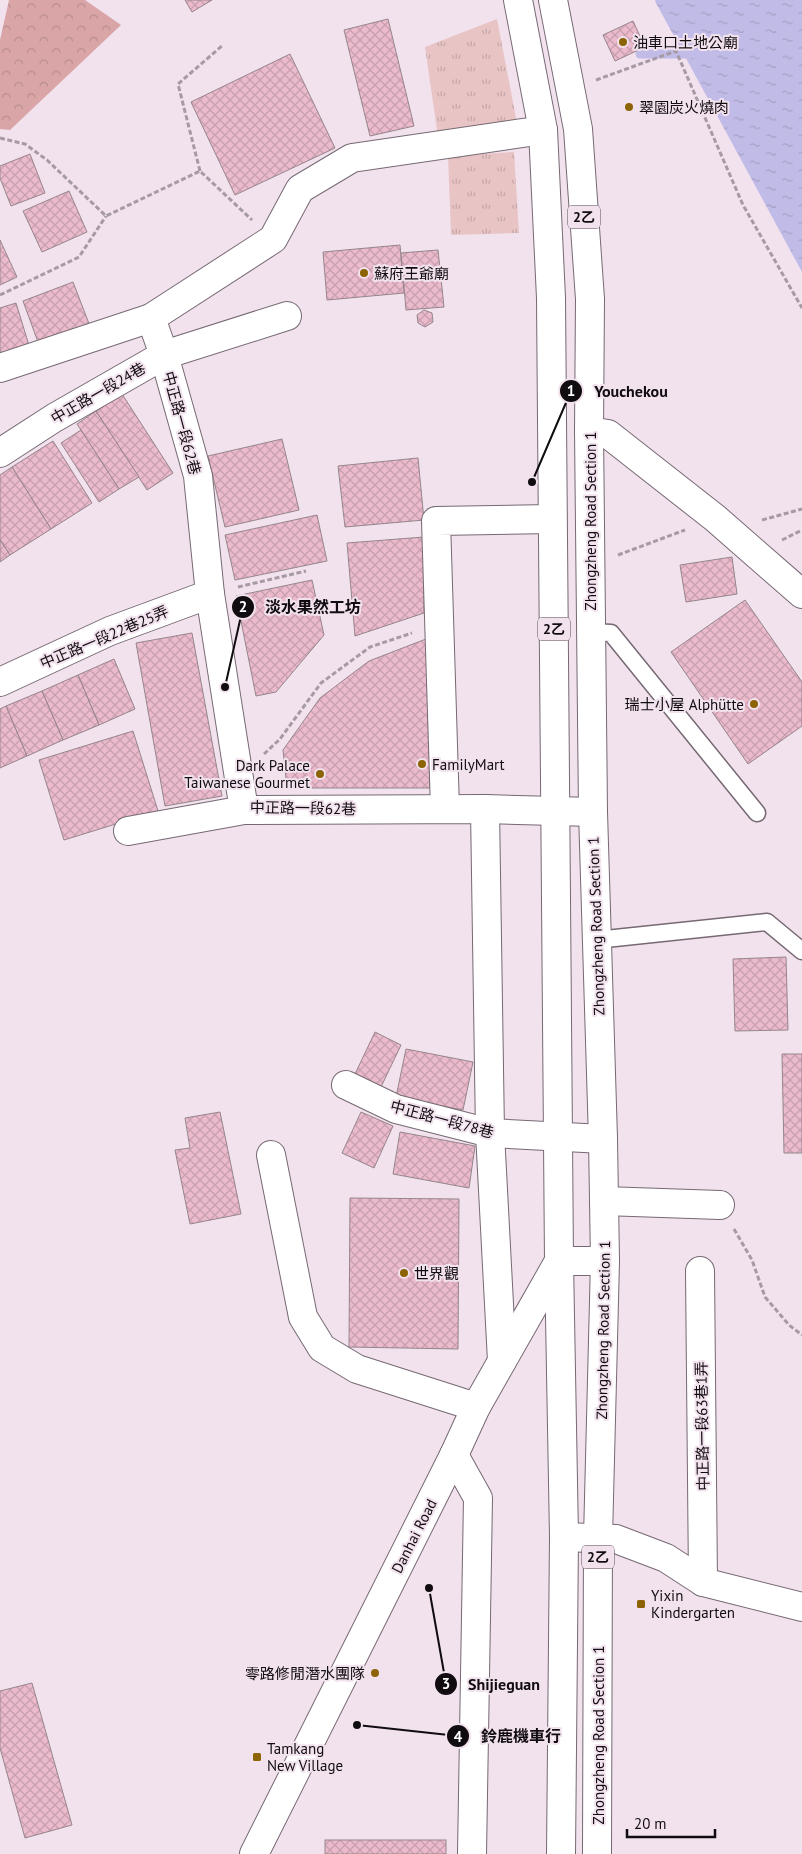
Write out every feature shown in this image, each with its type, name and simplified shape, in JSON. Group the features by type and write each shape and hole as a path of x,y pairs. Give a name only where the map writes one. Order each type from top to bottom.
{"street":[{"name":"2乙","path":"518,0 543,130 551,298 559,1261 564,1537 561,1854"},
{"name":"Zhongzheng Road Section 1","path":"553,0 578,129 590,299 589,431 593,812 605,1261 598,1538 597,1854"},
{"path":"0,368 151,318 273,239 300,189 352,158 543,130"},
{"name":"中正路一段24巷","path":"0,453 54,418 164,355 287,316"},
{"name":"中正路一段62巷","path":"151,318 164,355 198,476 210,594 244,810 485,809 593,812"},
{"path":"589,431 608,434 715,518 802,594"},
{"path":"445,809 436,521 552,519"},
{"name":"中正路一段22巷25弄","path":"0,682 110,631 210,594"},
{"path":"485,809 490,1133 502,1361"},
{"path":"128,831 244,810"},
{"name":"中正路一段78巷","path":"346,1085 396,1109 490,1133 603,1139"},
{"path":"272,1155 302,1317 322,1348 357,1369 476,1407"},
{"path":"604,1201 720,1205"},
{"path":"559,1261 605,1261"},
{"name":"Danhai Road","path":"254,1854 454,1455 476,1407 559,1261"},
{"name":"中正路一段63巷1弄","path":"700,1271 703,1582"},
{"path":"454,1455 478,1498 472,1854"},
{"path":"564,1537 616,1539 666,1558 703,1582 802,1607"}],"lane":[{"path":"591,632 611,633 757,813"},
{"path":"596,940 767,922 802,951"}],"path":[{"path":"224,45 178,84 200,171 273,239"},
{"path":"593,72 595,80 676,51 743,205 802,308"},
{"path":"0,138 25,144 47,160 106,216"},
{"path":"0,295 79,257 106,216 200,171"},
{"path":"618,556 715,518"},
{"path":"210,594 306,571"},
{"path":"240,777 280,739 321,683 370,647 438,624"},
{"path":"720,1205 752,1260 765,1297 789,1326 802,1335"}],"green space":[{"path":"9,0 85,0 121,25 10,130 0,129 0,40"},
{"path":"497,19 517,123 438,137 425,47"},
{"path":"514,152 519,233 451,235 448,156"}],"water":[{"path":"655,0 802,0 802,272 656,3"}],"building":[{"path":"185,0 212,0 192,12"},
{"path":"388,19 414,126 370,136 344,30"},
{"path":"633,21 645,47 615,61 603,35"},
{"path":"290,54 335,148 235,195 191,102"},
{"path":"30,154 45,193 11,206 0,178 0,166"},
{"path":"69,191 87,232 42,252 23,211"},
{"path":"0,240 17,277 0,285"},
{"name":"蘇府王爺廟","path":"400,245 404,293 327,300 323,252"},
{"path":"438,250 444,307 406,310 401,253"},
{"path":"73,282 93,334 42,353 23,301"},
{"path":"16,303 31,352 0,362 0,308"},
{"path":"424,310 432,313 433,322 425,327 418,323 417,315"},
{"path":"122,394 173,473 147,490 96,411"},
{"path":"96,411 139,477 119,489 77,424"},
{"path":"81,430 119,489 99,502 61,443"},
{"path":"282,439 299,510 225,527 208,456"},
{"path":"53,441 92,503 51,529 12,467"},
{"path":"418,458 424,520 345,527 338,466"},
{"path":"12,467 51,529 10,555 0,540 0,475"},
{"path":"317,515 327,561 235,580 225,535"},
{"path":"424,537 424,613 355,636 347,543"},
{"path":"0,540 10,555 0,562"},
{"path":"732,557 737,594 686,602 680,565"},
{"path":"312,580 324,635 276,692 256,696 236,596"},
{"name":"瑞士小屋 Alphütte","path":"745,600 802,682 802,726 748,764 671,652"},
{"path":"192,633 222,796 165,806 136,643"},
{"path":"426,639 430,788 287,788 283,750 320,698 369,661"},
{"path":"114,659 135,709 99,725 78,675"},
{"path":"78,675 99,725 63,740 42,691"},
{"path":"42,691 63,740 27,756 6,706"},
{"path":"6,706 27,756 0,768 0,709"},
{"path":"133,731 158,811 64,840 39,760"},
{"path":"786,957 788,1030 735,1031 733,959"},
{"path":"375,1032 401,1045 381,1087 355,1074"},
{"path":"406,1049 473,1062 463,1110 396,1097"},
{"path":"782,1054 802,1054 802,1153 784,1153"},
{"path":"220,1112 241,1214 190,1224 175,1150 190,1148 185,1118"},
{"path":"361,1112 393,1126 374,1168 342,1153"},
{"path":"400,1132 475,1146 469,1188 393,1174"},
{"name":"世界觀","path":"350,1198 459,1199 458,1349 349,1347"},
{"path":"32,1683 72,1825 25,1838 0,1748 0,1691"},
{"path":"325,1840 446,1840 446,1854 325,1854"}],"waterway":[{"path":"640,54 695,54"}],"place":[{"name":"油車口土地公廟","path":"623,42"},
{"name":"翠園炭火燒肉","path":"629,107"},
{"name":"蘇府王爺廟","path":"364,273"},
{"name":"Youchekou","path":"532,482"},
{"name":"淡水果然工坊","path":"225,687"},
{"name":"瑞士小屋 Alphütte","path":"754,704"},
{"name":"FamilyMart","path":"422,764"},
{"name":"Dark Palace Taiwanese Gourmet","path":"320,774"},
{"name":"世界觀","path":"404,1273"},
{"name":"Shijieguan","path":"429,1588"},
{"name":"Yixin Kindergarten","path":"641,1604"},
{"name":"零路修閒潛水團隊","path":"375,1673"},
{"name":"鈴鹿機車行","path":"357,1725"},
{"name":"Tamkang New Village","path":"257,1757"}]}
